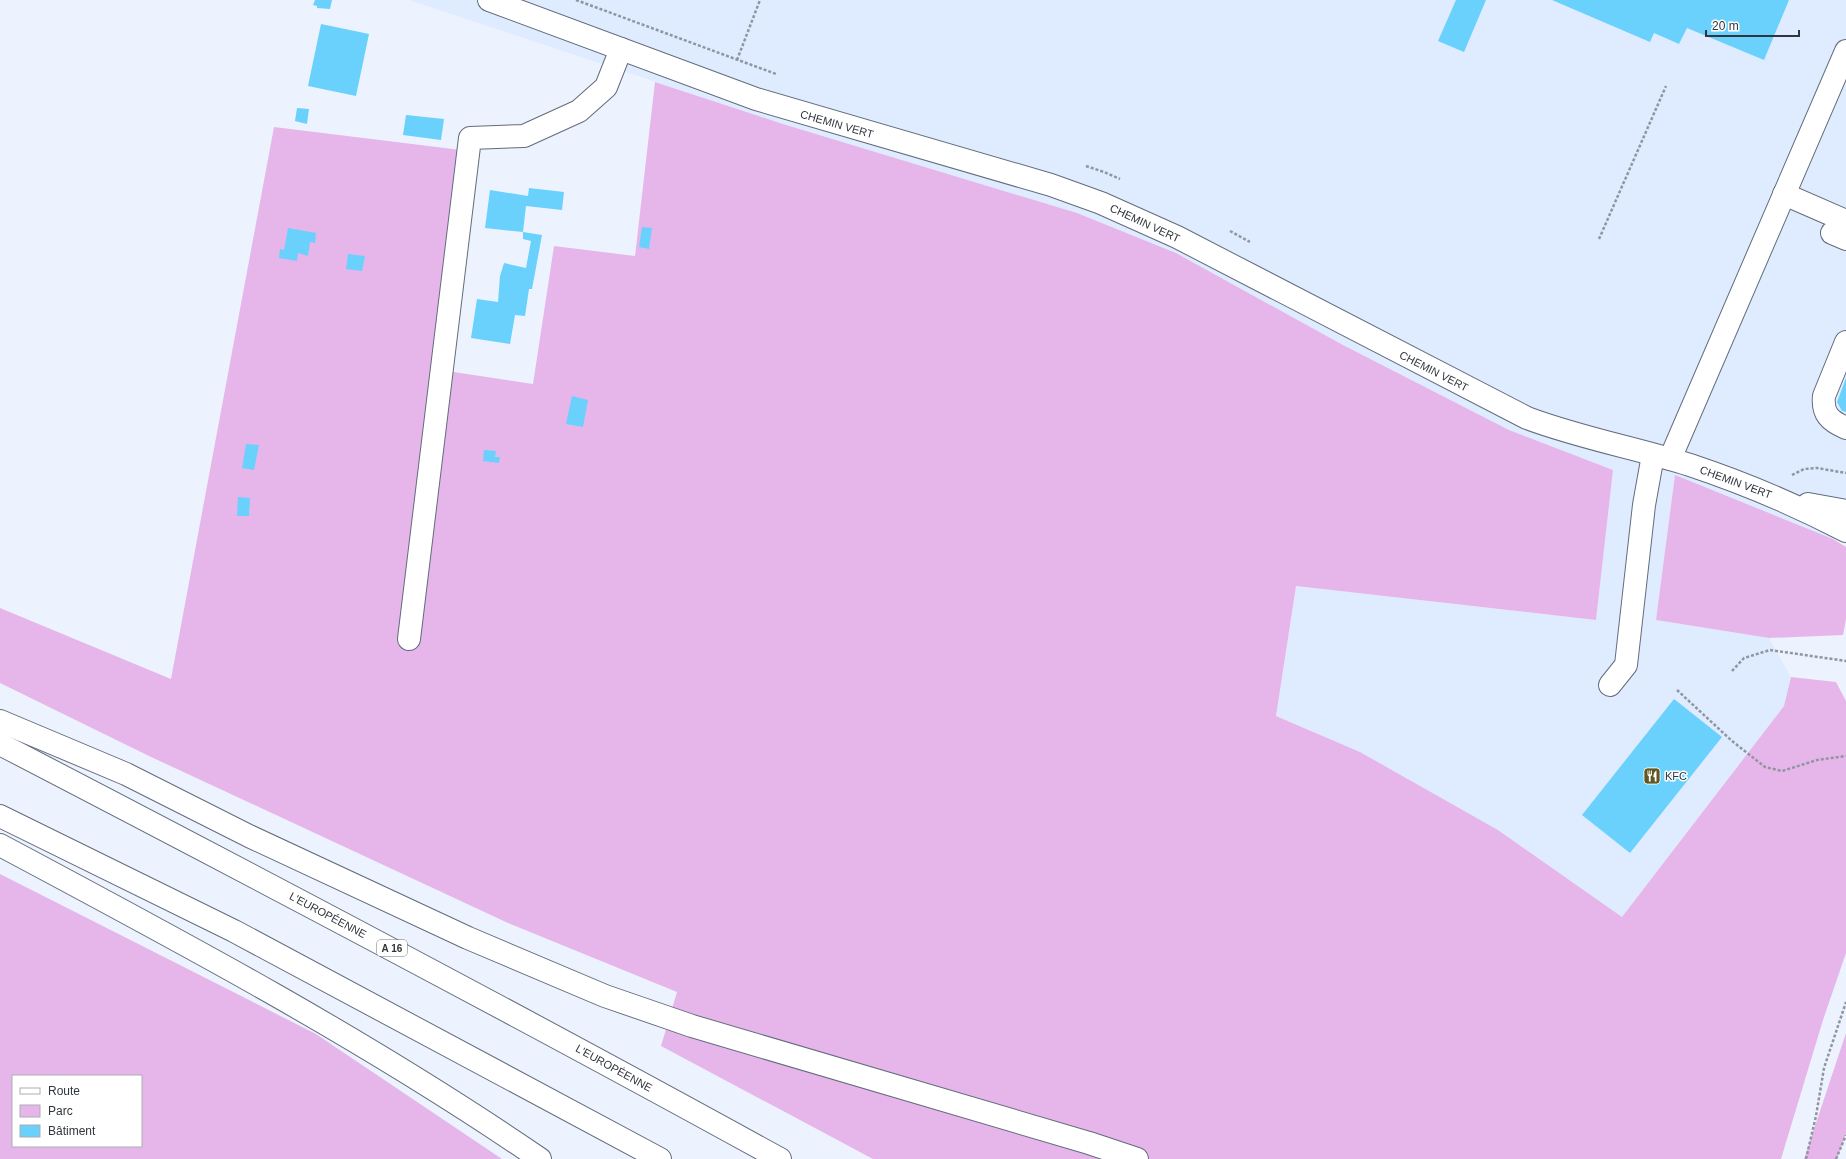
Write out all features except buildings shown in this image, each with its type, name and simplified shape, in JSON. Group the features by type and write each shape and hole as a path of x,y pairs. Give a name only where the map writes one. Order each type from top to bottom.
{"main road":[{"name":"CHEMIN VERT","path":"489,0 786,109 1032,179 1101,203 1177,237 1527,418 1567,432 1661,457 1779,498"},
{"path":"409,639 470,138 524,136 579,111 606,87 620,49"},
{"path":"1610,684 1626,665 1644,505 1661,457 1784,194 1846,51"},
{"path":"1784,194 1841,231"},
{"path":"1846,342 1824,396 1823,404 1825,413 1829,419 1846,428"},
{"path":"1779,498 1846,510"},
{"path":"1779,498 1846,531"},
{"path":"0,721 126,774 249,836 468,938 605,996 692,1026 1089,1143 1137,1159"},
{"name":"L'EUROPÉENNE","path":"0,744 374,938 610,1065 780,1159"},
{"path":"0,816 234,930 660,1159"},
{"path":"0,844 302,1009 467,1110 540,1159"}],"path":[{"path":"737,60 760,0"},
{"path":"1599,239 1666,86"},
{"path":"1732,671 1744,658 1770,650 1846,661"},
{"path":"1677,690 1732,741 1765,767 1782,770 1817,760 1846,756"},
{"path":"1806,1159 1816,1116 1824,1068 1846,1002"},
{"path":"1836,1159 1846,1135"}],"shaded area":[{"path":"409,0 1846,0 1846,513 1833,539 1675,476 1656,620 1769,638 1791,677 1784,706 1622,917 1498,830 1360,752 1276,716 1296,586 1596,620 1613,470 1509,430 1343,345 1176,253 1077,213 783,124"}],"green space":[{"path":"655,82 783,124 1077,213 1176,253 1343,345 1509,430 1613,470 1596,620 1296,586 1276,716 1360,752 1498,830 1622,917 1784,706 1791,677 1836,682 1846,701 1846,953 1823,1020 1781,1159 873,1159 661,1046 677,992 508,923 149,756 0,683 0,608 171,679 274,127 461,150 434,369 533,384 554,246 635,256"},
{"path":"1675,475 1833,539 1846,547 1846,619 1843,635 1769,638 1656,620"},
{"path":"0,874 316,1034 502,1159 0,1159"},
{"path":"1846,1033 1846,1133 1837,1159 1804,1159"}],"place":[{"name":"KFC","path":"1652,776"}]}
